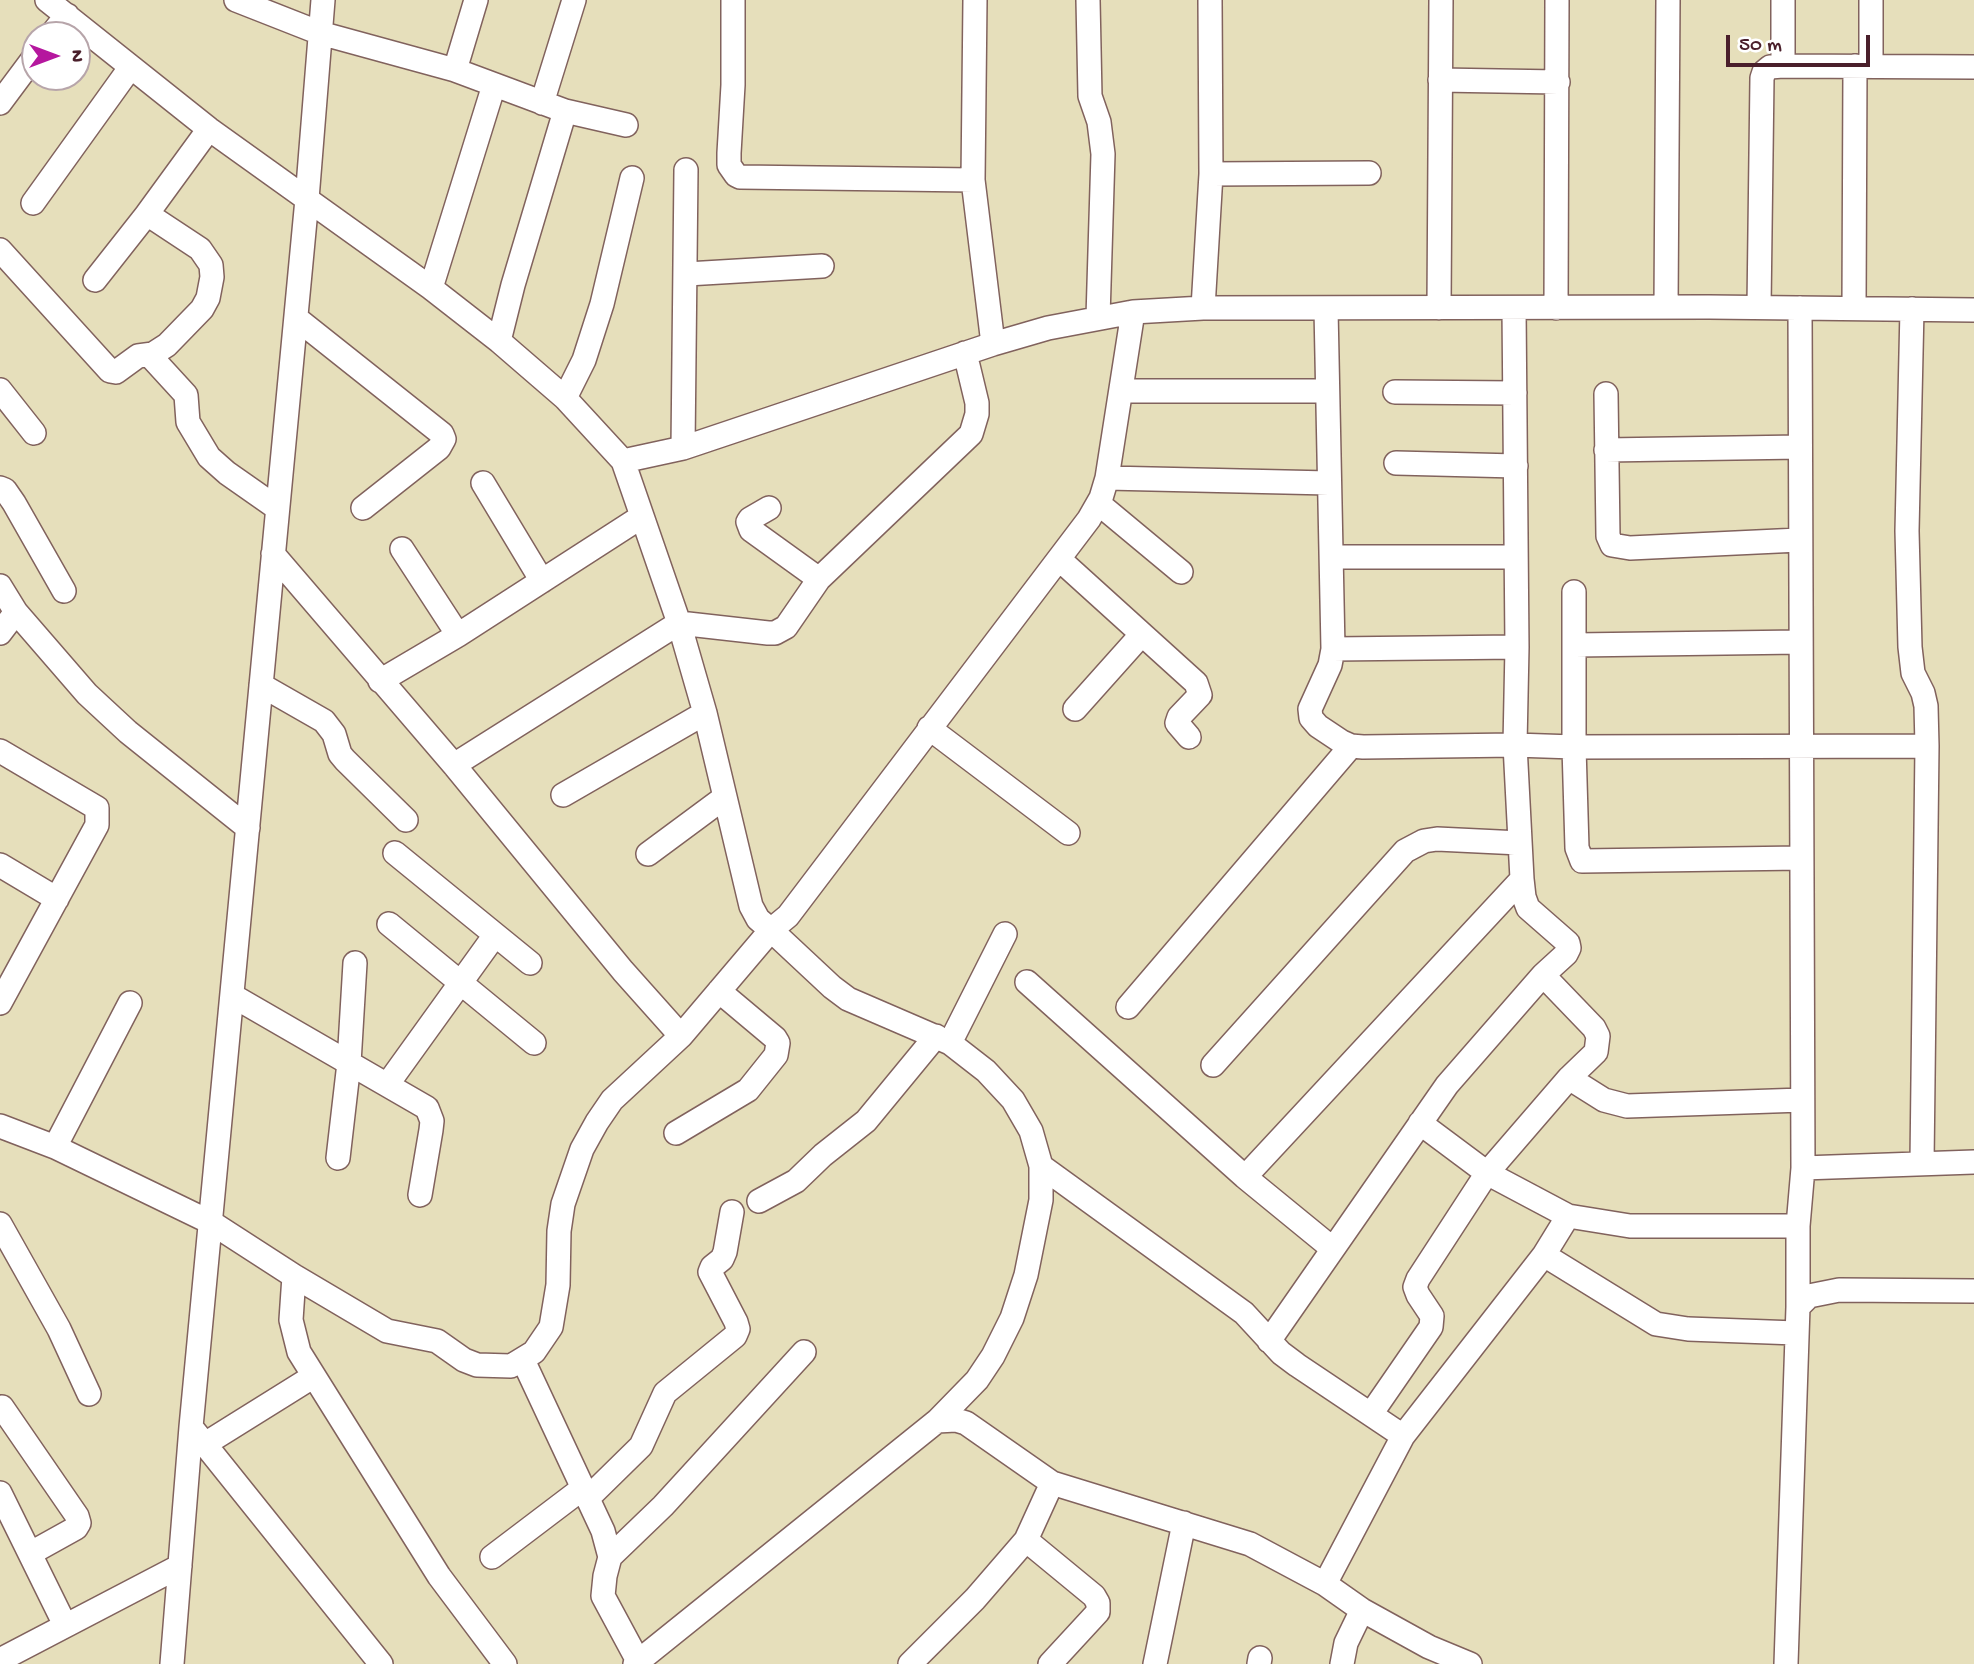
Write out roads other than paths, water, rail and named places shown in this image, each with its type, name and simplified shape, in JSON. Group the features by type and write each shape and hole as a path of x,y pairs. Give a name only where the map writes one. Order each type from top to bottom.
{"street":[{"path":"47,0 209,129 431,288 499,341 565,398 623,461 679,623 705,713 751,906 758,919 848,999 943,1040 986,1071 1013,1100 1031,1131 1041,1166 1041,1200 1036,1234 1012,1318 993,1356 977,1380 936,1421 637,1662 603,1597 604,1576 610,1557 663,1506 804,1352"},
{"path":"236,0 320,33 455,70 565,111 626,124"},
{"path":"172,1664 180,1566 198,1436 212,1223 323,0"},
{"path":"455,70 476,0"},
{"path":"542,103 574,0"},
{"path":"733,0 729,165 736,175 973,180"},
{"path":"975,0 973,180 993,344"},
{"path":"1088,0 1090,96 1099,122 1103,154 1098,317"},
{"path":"1203,308 1211,174 1210,0"},
{"path":"1439,308 1441,0"},
{"path":"1556,308 1557,0"},
{"path":"1666,307 1668,0"},
{"path":"1783,0 1783,66"},
{"path":"1854,307 1863,66 1871,0"},
{"path":"62,21 67,15"},
{"path":"1759,307 1764,72 1770,67 1783,66 1974,66"},
{"path":"33,203 130,68"},
{"path":"0,103 21,75"},
{"path":"1440,80 1558,82"},
{"path":"431,288 494,85"},
{"path":"499,341 565,111"},
{"path":"95,280 209,129"},
{"path":"683,448 687,274 686,170"},
{"path":"1211,174 1369,173"},
{"path":"565,398 584,360 602,304 632,178"},
{"path":"0,250 110,371 116,372 138,356 153,354 167,345 202,309 208,298 211,265 200,249 147,214"},
{"path":"687,274 822,266"},
{"path":"623,461 683,448 993,344 1098,317 1133,312 1203,308 1854,307 1974,310"},
{"path":"1269,1341 1447,1085 1569,948 1568,943 1528,908 1522,879 1515,745 1517,556 1514,308"},
{"path":"1786,1664 1798,1307 1798,1226 1803,1168 1800,308"},
{"path":"1326,309 1333,649 1330,665 1310,709 1311,718 1342,742 1352,746 1927,746"},
{"path":"1912,309 1908,531 1910,648 1913,673 1926,706 1927,746 1923,1163"},
{"path":"0,1126 55,1147 212,1223 387,1331 437,1341 464,1360 477,1365 511,1366 523,1360 534,1352 551,1327 557,1294 559,1231 563,1204 582,1149 612,1100 681,1036 771,930 788,916 1059,559 1098,503 1107,478 1133,312"},
{"path":"296,318 442,434 439,448 363,509"},
{"path":"454,765 679,623 775,633 786,627 819,579 971,434 977,403 965,353"},
{"path":"153,354 157,365 186,395 188,422 209,457 277,509"},
{"path":"0,390 34,433"},
{"path":"1122,391 1327,391"},
{"path":"1395,392 1515,393"},
{"path":"1606,394 1608,536 1612,545 1630,548 1799,540"},
{"path":"1606,450 1800,447"},
{"path":"1395,463 1516,466"},
{"path":"1107,478 1329,483"},
{"path":"483,483 542,581"},
{"path":"0,488 5,490 14,503 64,591"},
{"path":"1098,503 1181,572"},
{"path":"769,509 750,519 748,522 751,530 819,579"},
{"path":"380,681 458,635 641,517"},
{"path":"402,549 458,635"},
{"path":"273,554 454,765 623,971 681,1036"},
{"path":"1332,556 1517,556"},
{"path":"1059,559 1196,683 1199,695 1179,717 1178,723 1189,737"},
{"path":"0,586 16,612 95,701 128,732 248,828"},
{"path":"1574,592 1577,848 1582,861 1801,858"},
{"path":"0,633 16,612"},
{"path":"1075,709 1142,634"},
{"path":"1575,645 1800,642"},
{"path":"1333,649 1517,647"},
{"path":"261,685 324,721 334,733 340,754 406,820"},
{"path":"563,795 705,713"},
{"path":"929,728 1068,834"},
{"path":"1128,1007 1352,746"},
{"path":"0,751 97,808 97,825 0,1003"},
{"path":"648,855 725,797"},
{"path":"1213,1065 1405,851 1424,841 1437,839 1520,843"},
{"path":"395,853 530,963"},
{"path":"0,865 57,899"},
{"path":"1245,1177 1522,879"},
{"path":"389,924 534,1044"},
{"path":"759,1201 796,1181 822,1155 858,1128 943,1040 1005,934"},
{"path":"387,1085 495,935"},
{"path":"338,1158 349,1063 355,963"},
{"path":"1371,1414 1431,1328 1432,1316 1415,1287 1418,1279 1487,1174 1569,1078 1596,1052 1598,1036 1594,1028 1543,975"},
{"path":"1027,982 1245,1177 1333,1249"},
{"path":"676,1133 748,1090 776,1055 778,1043 775,1038 719,991"},
{"path":"233,996 420,1104 430,1114 431,1130 420,1195"},
{"path":"55,1147 130,1003"},
{"path":"1569,1078 1604,1100 1627,1106 1802,1100"},
{"path":"1420,1123 1487,1174 1567,1216 1630,1226 1798,1226"},
{"path":"1803,1168 1974,1162"},
{"path":"1041,1166 1244,1313 1269,1341 1297,1365 1403,1436"},
{"path":"492,1557 586,1493 641,1446 664,1393 735,1336 738,1329 736,1322 710,1272 725,1252 732,1212"},
{"path":"1325,1584 1403,1436 1544,1255 1567,1216"},
{"path":"0,1224 59,1329 89,1394"},
{"path":"1544,1255 1656,1324 1688,1329 1796,1333"},
{"path":"294,1276 291,1320 299,1352 439,1576 505,1664"},
{"path":"1798,1307 1809,1296 1839,1290 1974,1290"},
{"path":"523,1360 603,1531 610,1557"},
{"path":"198,1436 314,1376"},
{"path":"2,1407 71,1506 79,1523 76,1528 31,1553"},
{"path":"936,1421 956,1420 966,1423 1052,1483 1250,1544 1325,1584 1428,1655 1470,1664"},
{"path":"198,1436 381,1664"},
{"path":"910,1664 992,1581 1026,1540 1052,1483"},
{"path":"0,1493 65,1625"},
{"path":"1155,1664 1184,1523"},
{"path":"1026,1540 1094,1596 1098,1603 1098,1612 1093,1620 1050,1664"},
{"path":"0,1660 180,1566"},
{"path":"1342,1664 1346,1643 1362,1610"}]}
